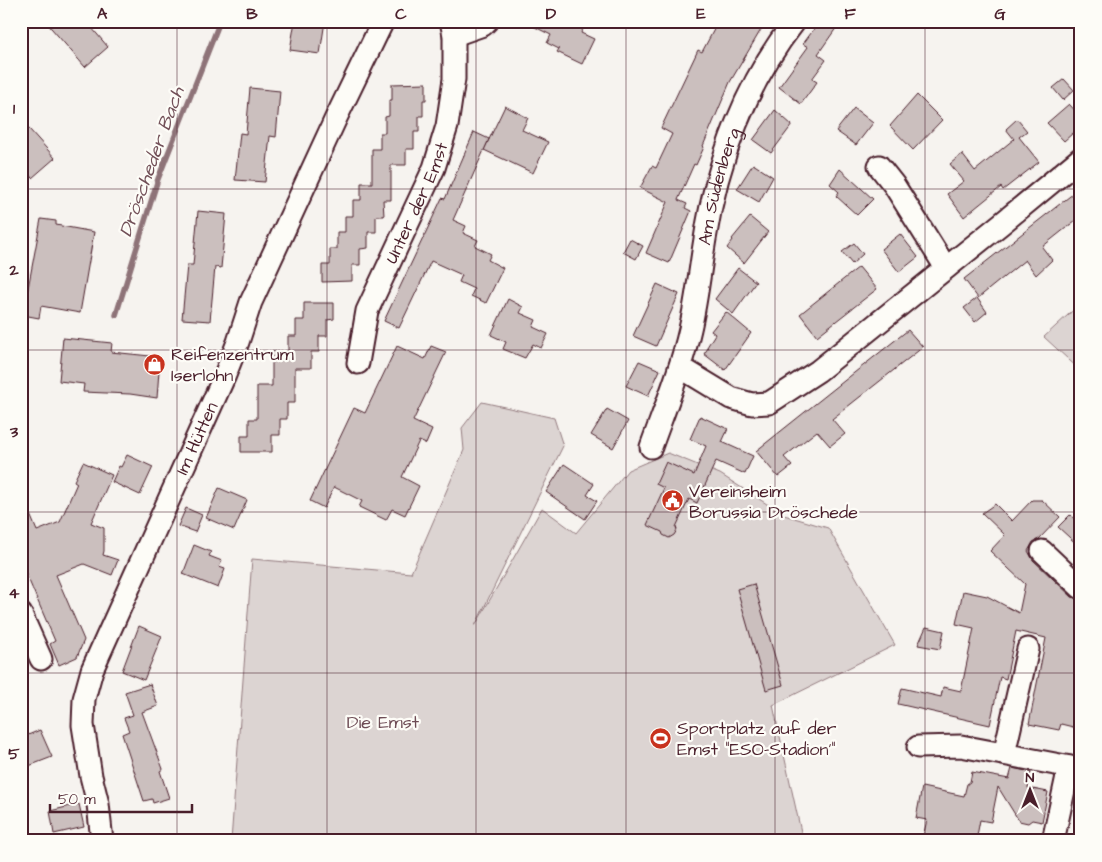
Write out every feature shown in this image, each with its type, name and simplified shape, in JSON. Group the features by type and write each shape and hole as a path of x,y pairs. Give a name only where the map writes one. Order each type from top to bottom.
{"street":[{"name":"Im Hütten","path":"102,841 98,804 91,776 83,725 84,699 92,670 218,390 238,342 251,302 383,21"},
{"name":"Unter der Emst","path":"358,363 367,311 434,168 447,126 454,79 453,28 483,25 487,21"},
{"name":"Am Südenberg","path":"651,447 680,367 690,329 705,238 724,156 740,113 756,82 783,36 795,21"},
{"path":"680,367 731,398 752,404 769,403 818,371 1081,158"},
{"path":"879,166 894,185 946,268"},
{"path":"1042,551 1081,588"},
{"path":"21,614 41,659"},
{"path":"1004,754 1028,649"},
{"path":"918,747 961,746 1075,768 1053,841"}],"green space":[{"path":"1081,303 1081,371 1044,337"},
{"name":"Die Emst","path":"482,402 554,418 563,446 475,626 542,508 576,533 628,470 668,453 720,474 784,515 828,528 895,645 773,705 803,841 231,841 252,559 411,573 464,450 462,428"}],"building":[{"path":"45,21 86,21 108,47 85,67"},
{"path":"295,21 325,21 320,54 290,50"},
{"path":"523,21 567,21 583,29 581,33 594,39 582,64 557,52 559,49 547,43 551,35"},
{"path":"734,21 765,21 730,82 704,147 678,200 687,204 685,208 691,211 669,263 646,253 668,202 640,188 652,166 656,168 672,134 661,128 698,50 702,52 718,22 730,29"},
{"path":"820,21 841,21 818,54 826,60 812,79 817,82 801,104 779,87 808,47 803,44"},
{"path":"1064,79 1074,90 1063,100 1053,88"},
{"path":"426,83 426,100 423,100 423,116 419,116 419,132 414,132 414,149 406,149 406,165 391,165 391,200 383,200 384,216 376,216 376,232 368,232 368,248 360,249 360,265 352,265 352,281 322,282 322,265 330,265 330,249 337,249 337,232 345,232 345,216 353,216 353,200 361,200 361,183 372,183 372,149 380,149 380,133 385,133 385,117 389,116 389,100 392,100 392,84"},
{"path":"250,88 280,91 276,137 270,136 265,182 235,180 240,133 246,134"},
{"path":"917,95 942,120 913,150 890,126"},
{"path":"1069,104 1081,117 1081,126 1064,141 1047,123"},
{"path":"505,106 528,118 522,130 548,142 533,173 484,150"},
{"path":"854,108 873,123 856,145 836,131"},
{"path":"775,110 792,125 771,153 753,140"},
{"path":"1017,119 1027,131 1019,137 1039,162 1003,190 1001,187 964,217 947,194 964,181 950,164 962,154 975,171 1014,139 1006,129"},
{"path":"21,120 55,158 32,178 21,166"},
{"path":"474,132 489,139 453,220 466,226 463,233 478,240 475,246 491,254 488,260 503,268 486,303 471,296 474,289 459,282 462,275 431,261 399,328 384,321 442,198 445,199"},
{"path":"753,164 773,177 759,202 737,189"},
{"path":"840,169 873,199 857,215 836,196 839,192 830,184"},
{"path":"1074,193 1081,202 1081,216 1042,247 1052,260 1036,275 1025,260 978,298 964,279"},
{"path":"198,211 226,214 221,268 215,267 210,321 182,319 187,265 193,265"},
{"path":"750,217 768,232 744,263 727,248"},
{"path":"41,219 56,221 56,225 94,232 80,313 41,306 39,318 23,315"},
{"path":"900,234 918,257 899,272 881,249"},
{"path":"630,239 643,246 636,259 623,252"},
{"path":"854,243 863,254 852,264 842,252"},
{"path":"859,267 877,289 817,336 800,314"},
{"path":"738,268 756,282 733,314 715,299"},
{"path":"657,284 679,294 656,346 633,336"},
{"path":"977,298 987,312 975,322 964,308"},
{"path":"508,299 523,307 520,313 536,320 533,327 548,334 541,348 533,344 525,358 503,349 506,342 491,335"},
{"path":"304,303 334,303 334,319 327,320 327,336 319,336 319,352 311,352 311,368 295,368 295,403 287,403 287,419 280,419 280,435 272,435 272,452 241,452 241,436 249,436 249,419 257,419 257,386 272,386 272,352 288,352 288,336 296,336 296,320 304,320"},
{"path":"726,312 751,333 725,370 704,354 715,334 711,331"},
{"path":"908,330 923,347 832,419 845,434 830,446 817,431 784,457 792,466 778,477 756,451"},
{"path":"63,338 112,343 111,352 160,357 157,398 130,394 83,392 84,384 59,381"},
{"path":"397,346 425,359 431,346 446,352 413,421 432,430 426,444 419,441 402,477 419,486 405,515 392,509 386,520 359,507 362,501 334,487 324,508 310,501 354,408 365,413"},
{"path":"639,361 660,370 648,396 626,386"},
{"path":"607,409 628,421 613,448 591,435"},
{"path":"700,416 728,429 722,442 753,456 745,474 716,461 697,503 689,499 676,527 677,530 669,538 663,535 662,532 647,525 664,488 656,484 666,462 694,475 706,446 690,439"},
{"path":"127,455 153,467 140,495 112,482 119,466 121,467"},
{"path":"83,462 112,475 91,523 104,528 103,555 118,560 112,575 84,564 56,575 84,640 77,657 59,665 50,644 55,641 21,562 21,493 37,531 60,522 77,483 74,481"},
{"path":"564,464 594,484 587,495 597,501 585,519 546,492"},
{"path":"219,488 247,500 234,530 206,518"},
{"path":"1032,500 1042,500 1060,517 1039,539 1033,542 1028,551 1033,560 1072,597 1081,600 1081,729 1061,724 1059,730 1029,724 1046,638 1016,631 1006,679 1000,677 990,725 898,704 902,688 941,697 943,687 961,691 974,628 956,624 963,591 987,596 1019,613 1025,584 990,551 1005,535 982,513 995,504 1012,521"},
{"path":"186,508 202,515 195,532 178,526"},
{"path":"1070,515 1081,525 1081,548 1058,527"},
{"path":"194,545 211,552 209,556 222,561 219,567 225,569 218,588 183,574"},
{"path":"754,584 783,685 766,690 737,589"},
{"path":"139,626 162,636 144,680 122,671"},
{"path":"926,627 944,631 940,649 918,645"},
{"path":"150,684 158,706 142,712 163,769 160,771 169,798 153,803 152,799 144,801 122,734 129,731 124,718 133,715 125,692"},
{"path":"40,730 52,757 21,769 21,738"},
{"path":"1012,768 1031,772 1028,788 1048,792 1042,822 1032,820 1028,823 1019,821 998,787 991,822 980,820 976,841 922,841 927,820 916,818 922,787 964,796 972,772 1009,779"},
{"path":"79,804 84,827 54,834 50,811"}],"waterway":[{"name":"Dröscheder Bach","path":"116,315 158,179 220,21"}],"place":[{"name":"Reifenzentrum Iserlohn","path":"155,364"},
{"name":"Vereinsheim Borussia Dröschede","path":"673,501"},
{"name":"Sportplatz auf der Emst \"ESO-Stadion'\"","path":"661,738"}]}
